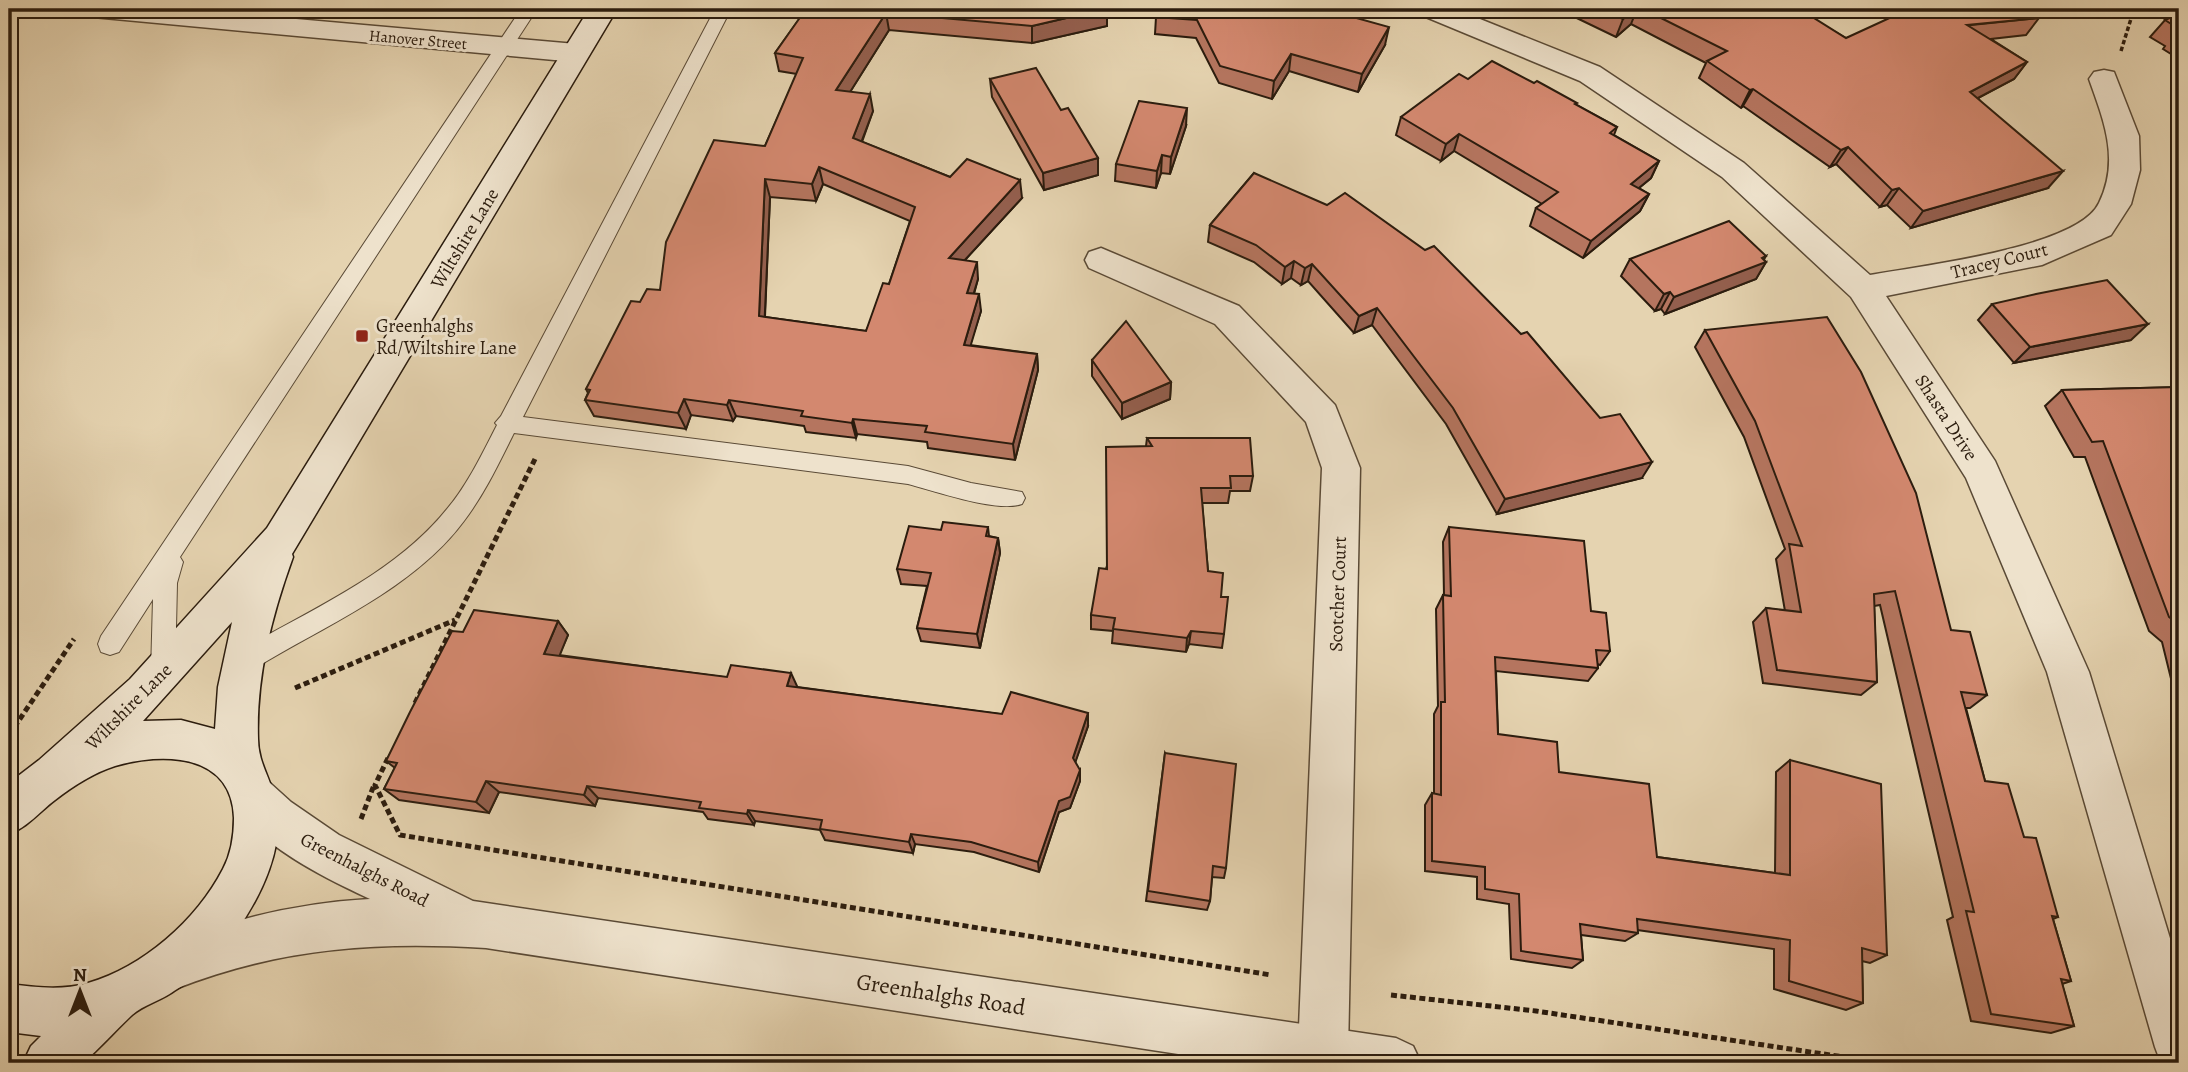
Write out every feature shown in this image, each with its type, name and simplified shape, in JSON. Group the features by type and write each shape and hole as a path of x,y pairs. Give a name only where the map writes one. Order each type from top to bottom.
{"street":[{"name":"Hanover Street","path":"93,9 576,53"},
{"name":"Wiltshire Lane","path":"35,783 163,673 281,539 603,9"},
{"name":"Shasta Drive","path":"1431,9 1590,74 1733,170 1863,288 1982,472 2068,672 2179,1047"},
{"name":"Tracey Court","path":"1863,288 1972,269 2042,253 2100,227 2115,204 2124,170 2124,136 2104,79"},
{"name":"Scotcher Court","path":"1101,260 1227,315 1322,415 1340,468 1323,1052"},
{"name":"Wiltshire Lane","path":"165,969 204,936 232,898 243,878 256,836 235,717 243,662 257,606 281,539"},
{"name":"Greenhalghs Road","path":"35,783 101,751 148,740 191,740 225,754 288,829 314,846 455,915 486,925"},
{"path":"9,813 35,783"},
{"name":"Greenhalghs Road","path":"165,969 199,954 253,937 321,925 413,920 486,925 1395,1063"},
{"path":"9,1008 52,1013 98,1004 121,995 165,969"},
{"path":"48,1063 121,995"}],"lane":[{"path":"110,644 528,9"},
{"path":"243,662 296,629 372,589 413,560 449,523 469,497 723,9"},
{"path":"506,423 908,475 971,492 1014,498"},
{"path":"163,673 165,583 180,538"}],"path":[{"path":"2104,79 2118,61 2134,9"},
{"path":"409,714 550,428"},
{"path":"295,688 455,620"},
{"path":"360,818 392,749"},
{"path":"375,785 400,835 1271,975"},
{"path":"1391,995 1535,1012 1884,1063"}],"building":[{"path":"806,9 1105,9 1032,26 886,13 836,90 870,94 853,138 950,177 967,159 1020,180 949,258 977,262 967,293 979,294 964,345 1037,354 1013,444 925,432 927,426 853,419 852,423 801,416 803,411 729,400 727,405 684,399 678,413 585,400 590,390 586,389 631,301 640,302 647,289 660,290 666,242 714,140 765,146 803,58 775,53","holes":["819,167 915,207 889,284 883,283 866,331 759,316 765,179 812,184"]},
{"path":"1157,9 1324,9 1389,27 1362,74 1291,54 1274,81 1220,66 1197,20 1156,17"},
{"path":"1601,9 1635,9 1623,19"},
{"path":"1643,9 1796,9 1846,38 1909,9 2030,9 2039,18 1967,25 2027,62 1970,92 2063,171 1923,211 1899,188 1892,190 1848,147 1841,150 1753,89 1750,90 1707,61 1727,51"},
{"path":"2179,14 2179,29 2165,20"},
{"path":"1492,61 1577,103 1575,104 1617,127 1610,133 1659,161 1631,184 1649,194 1591,241 1536,208 1558,192 1459,134 1446,144 1401,117 1459,74 1468,79"},
{"path":"1036,68 1061,110 1068,108 1098,158 1043,173 990,79"},
{"path":"1139,101 1187,108 1171,157 1162,155 1157,171 1116,164"},
{"path":"1254,173 1327,205 1345,193 1425,250 1434,246 1521,334 1527,332 1600,418 1620,414 1652,462 1505,499 1453,408 1377,308 1359,316 1312,264 1305,268 1294,261 1285,267 1256,245 1210,225"},
{"path":"1729,221 1766,256 1762,258 1766,262 1674,297 1670,292 1664,294 1630,259"},
{"path":"2107,280 2148,324 2030,347 1992,304 2036,294"},
{"path":"1827,317 1861,372 1916,493 1951,630 1970,632 1987,695 1961,692 1985,781 2008,784 2024,837 2036,838 2058,917 2052,916 2071,981 2061,979 2074,1026 1991,1014 1966,911 1974,912 1895,591 1874,594 1877,682 1777,670 1766,608 1801,612 1789,544 1802,546 1755,421 1705,330"},
{"path":"1126,321 1171,382 1122,403 1092,360"},
{"path":"2179,387 2179,625 2169,617 2103,441 2092,442 2062,390"},
{"path":"1147,438 1250,438 1253,476 1230,476 1231,488 1201,488 1208,571 1223,573 1221,597 1228,597 1224,634 1191,631 1187,638 1113,629 1115,618 1091,615 1099,568 1107,569 1106,447 1152,446"},
{"path":"943,522 988,527 986,536 998,538 977,634 917,628 931,573 897,569 909,526 941,530"},
{"path":"1449,527 1584,541 1591,611 1606,613 1610,651 1596,650 1598,668 1495,657 1498,734 1557,742 1559,772 1649,784 1657,857 1790,875 1790,760 1881,784 1887,955 1862,948 1863,1003 1789,981 1790,940 1637,919 1638,933 1580,924 1583,960 1521,951 1519,894 1485,889 1485,867 1432,861 1432,793 1441,795 1441,702 1445,702 1443,595 1451,596"},
{"path":"474,610 558,621 544,654 727,677 731,665 791,673 787,686 1002,714 1011,692 1088,713 1073,758 1080,770 1070,797 1059,801 1038,862 971,842 911,834 909,842 820,829 822,820 748,810 747,814 699,808 701,802 587,786 584,795 486,781 476,802 384,789 397,763 386,761 410,712 452,631 463,632"},
{"path":"1165,753 1236,764 1226,868 1213,866 1210,901 1148,891"}],"place":[{"name":"Greenhalghs Rd/Wiltshire Lane","path":"362,336"}]}
